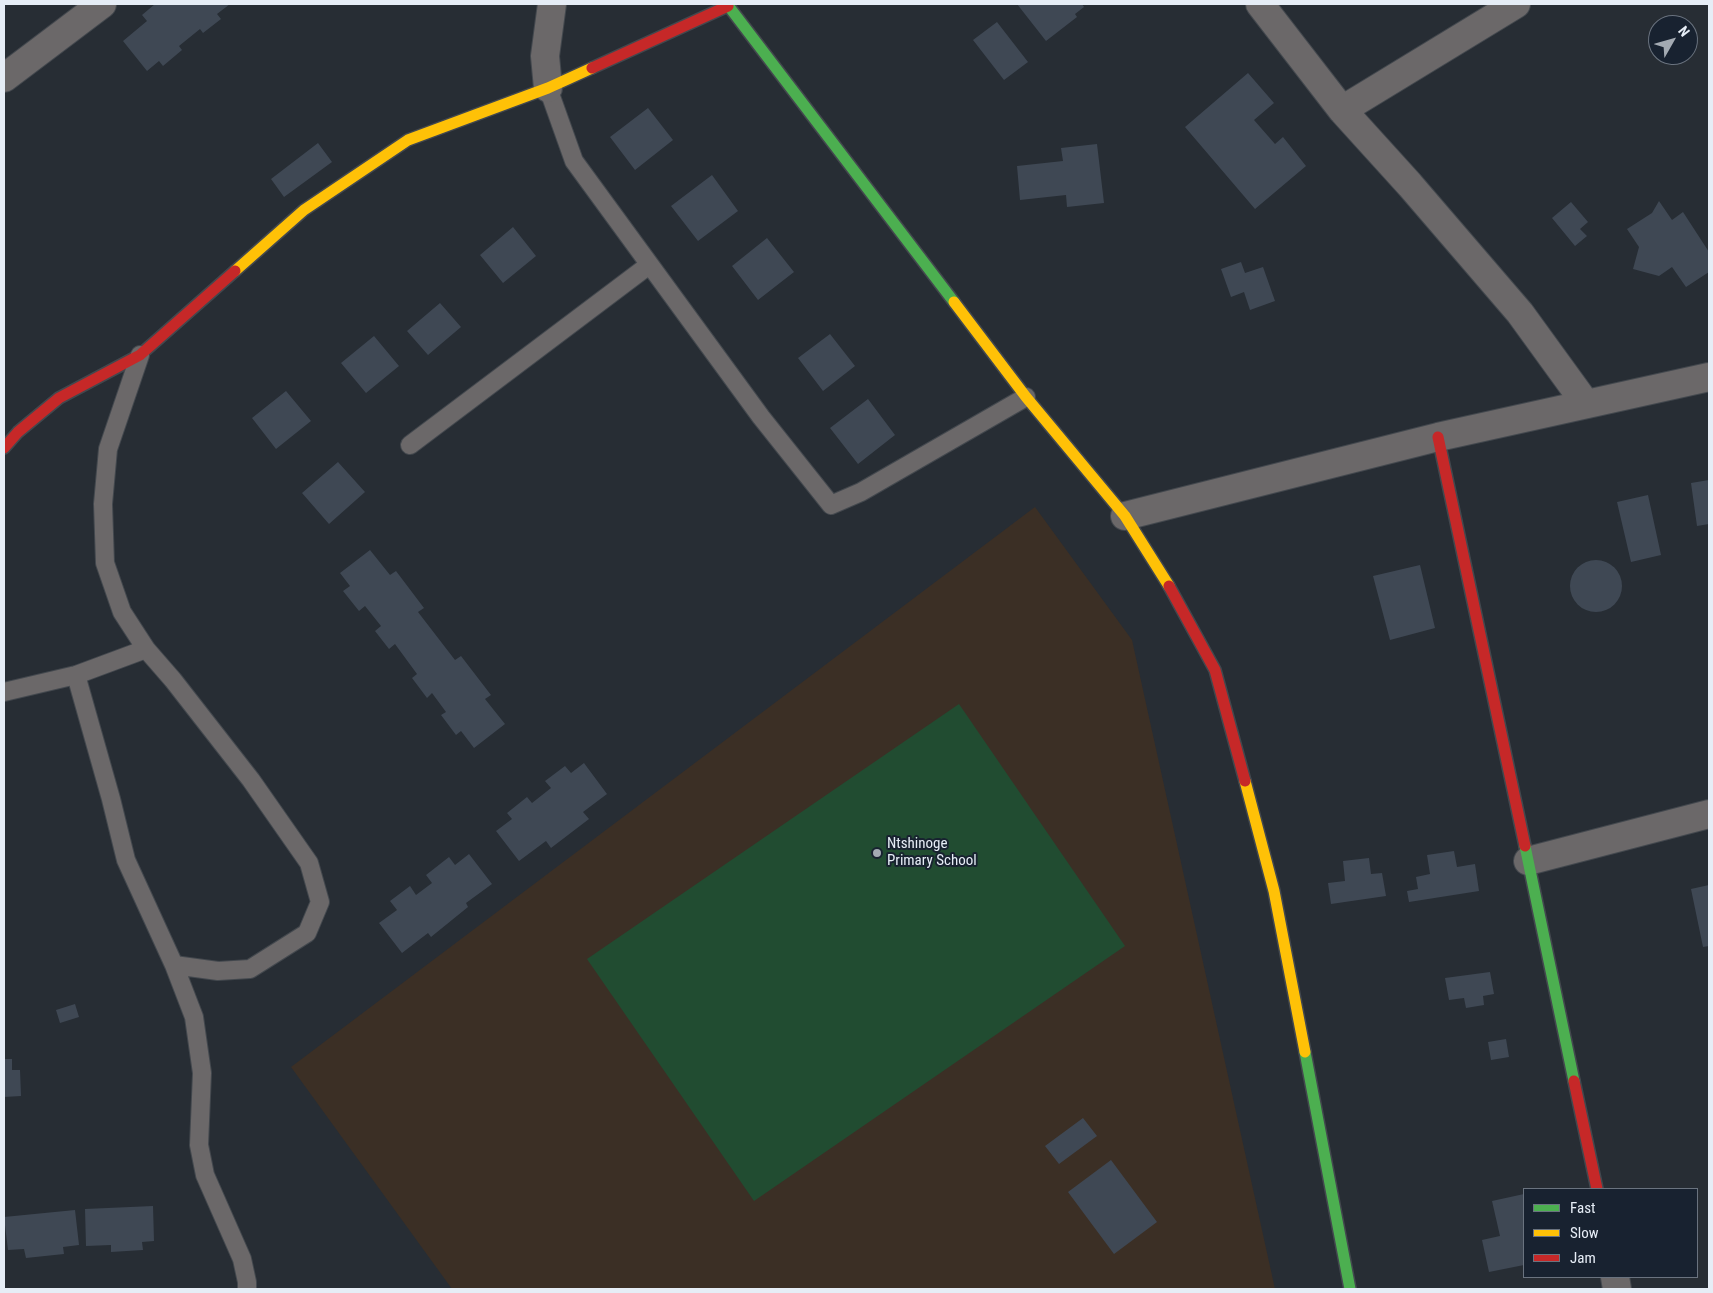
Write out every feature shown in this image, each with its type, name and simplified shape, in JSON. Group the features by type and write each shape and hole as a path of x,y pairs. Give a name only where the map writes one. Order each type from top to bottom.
{"street":[{"path":"4,78 102,4"},
{"path":"548,88 545,56 552,4"},
{"path":"1260,4 1342,110 1410,185 1520,313 1586,404"},
{"path":"1342,110 1516,4"},
{"path":"4,448 18,432 58,398 140,355 304,210 408,140 548,88 728,5 1026,397 1125,516 1178,600 1215,670 1274,891 1350,1289"},
{"path":"1125,516 1438,437 1709,377"},
{"path":"1438,437 1596,1188"},
{"path":"1528,860 1709,814"}],"lane":[{"path":"548,88 574,161 761,417 831,505 861,492 1026,397"},
{"path":"410,445 649,265"},
{"path":"140,355 108,449 103,504 105,563 122,612 146,649 173,680 251,780 309,863 320,902 307,933 250,969 218,971 174,965"},
{"path":"4,692 76,675 146,649"},
{"path":"76,675 126,860 174,965 194,1016 202,1073 199,1145 205,1175 242,1259 247,1289"}],"shaded area":[{"name":"Ntshinoge Primary School","path":"1035,507 1132,640 1275,1289 452,1289 291,1067"}],"green space":[{"path":"959,704 1125,946 754,1201 587,959"}],"building":[{"path":"155,4 230,4 217,14 221,19 203,33 200,29 179,46 182,50 163,66 159,61 147,71 123,41 147,21 142,15"},
{"path":"1017,4 1082,4 1084,7 1075,14 1077,17 1046,41"},
{"path":"997,22 1028,62 1004,80 973,40"},
{"path":"1248,73 1274,103 1254,120 1275,144 1283,137 1306,166 1255,209 1185,127"},
{"path":"648,108 673,140 635,170 610,137"},
{"path":"318,143 332,162 284,197 271,179"},
{"path":"1097,144 1104,203 1067,207 1066,195 1020,200 1017,166 1063,161 1061,148"},
{"path":"712,175 738,211 698,241 671,206"},
{"path":"1659,201 1672,220 1683,212 1709,252 1709,272 1686,287 1672,267 1659,276 1633,269 1639,247 1627,229 1652,213"},
{"path":"1571,202 1588,222 1580,229 1587,236 1575,246 1552,218"},
{"path":"513,227 536,256 503,283 480,255"},
{"path":"767,238 794,272 758,300 732,266"},
{"path":"1241,262 1245,273 1263,267 1275,301 1250,310 1244,292 1231,297 1221,269"},
{"path":"440,303 461,327 428,355 407,331"},
{"path":"830,334 855,366 823,391 798,358"},
{"path":"374,336 399,366 366,393 341,363"},
{"path":"286,391 311,421 276,449 252,418"},
{"path":"868,399 895,435 858,464 830,428"},
{"path":"338,462 365,492 329,524 302,493"},
{"path":"1709,480 1709,524 1697,526 1691,483"},
{"path":"1648,495 1661,555 1631,562 1617,502"},
{"path":"370,550 390,575 396,571 424,608 418,612 455,660 461,656 491,695 485,699 505,724 474,748 461,731 456,735 441,715 446,712 432,693 427,698 412,678 417,674 395,644 389,649 375,631 381,626 365,606 359,611 343,591 350,586 340,573"},
{"path":"1596,560 1606,562 1614,568 1620,576 1622,586 1620,596 1614,604 1606,610 1596,612 1586,610 1578,604 1572,596 1570,586 1572,576 1578,568 1586,562"},
{"path":"1420,565 1435,628 1390,640 1373,576"},
{"path":"584,763 607,794 583,812 589,819 551,848 546,841 519,861 496,831 512,819 507,813 527,797 532,803 551,788 545,781 565,766 571,773"},
{"path":"1454,851 1457,867 1475,864 1479,891 1409,902 1407,891 1418,889 1416,877 1430,874 1427,855"},
{"path":"469,854 492,884 466,903 468,907 431,937 428,933 402,953 379,923 397,910 390,901 410,886 416,895 432,883 426,875 449,857 455,865"},
{"path":"1369,858 1371,874 1382,873 1386,896 1331,904 1328,883 1345,881 1343,861"},
{"path":"1709,885 1709,946 1703,947 1691,889"},
{"path":"1490,972 1494,994 1483,996 1484,1005 1466,1008 1464,998 1449,1000 1445,978"},
{"path":"75,1004 79,1017 60,1023 56,1010"},
{"path":"1506,1039 1509,1057 1491,1060 1488,1042"},
{"path":"4,1059 12,1059 12,1070 20,1070 21,1096 4,1097"},
{"path":"1083,1118 1097,1136 1059,1164 1045,1146"},
{"path":"1111,1160 1157,1222 1114,1254 1068,1192"},
{"path":"1523,1194 1523,1265 1489,1272 1482,1240 1500,1236 1492,1201"},
{"path":"153,1206 154,1241 142,1242 143,1250 111,1252 111,1245 86,1246 85,1209"},
{"path":"75,1210 79,1245 63,1247 64,1254 26,1258 24,1249 8,1250 4,1217"}],"traffic: fast":[{"path":"727,4 954,302"},
{"path":"1525,846 1574,1081"},
{"path":"1305,1052 1350,1289"}],"traffic: slow":[{"path":"235,271 304,210 408,140 548,88 592,68"},
{"path":"954,302 1026,397 1125,516 1169,586"},
{"path":"1245,781 1274,891 1305,1052"}],"traffic: jam":[{"path":"592,68 728,6"},
{"path":"4,448 18,432 59,398 140,355 235,271"},
{"path":"1438,437 1525,846"},
{"path":"1169,586 1215,670 1245,781"},
{"path":"1574,1081 1597,1188"}],"place":[{"name":"Ntshinoge Primary School","path":"877,853"}]}
